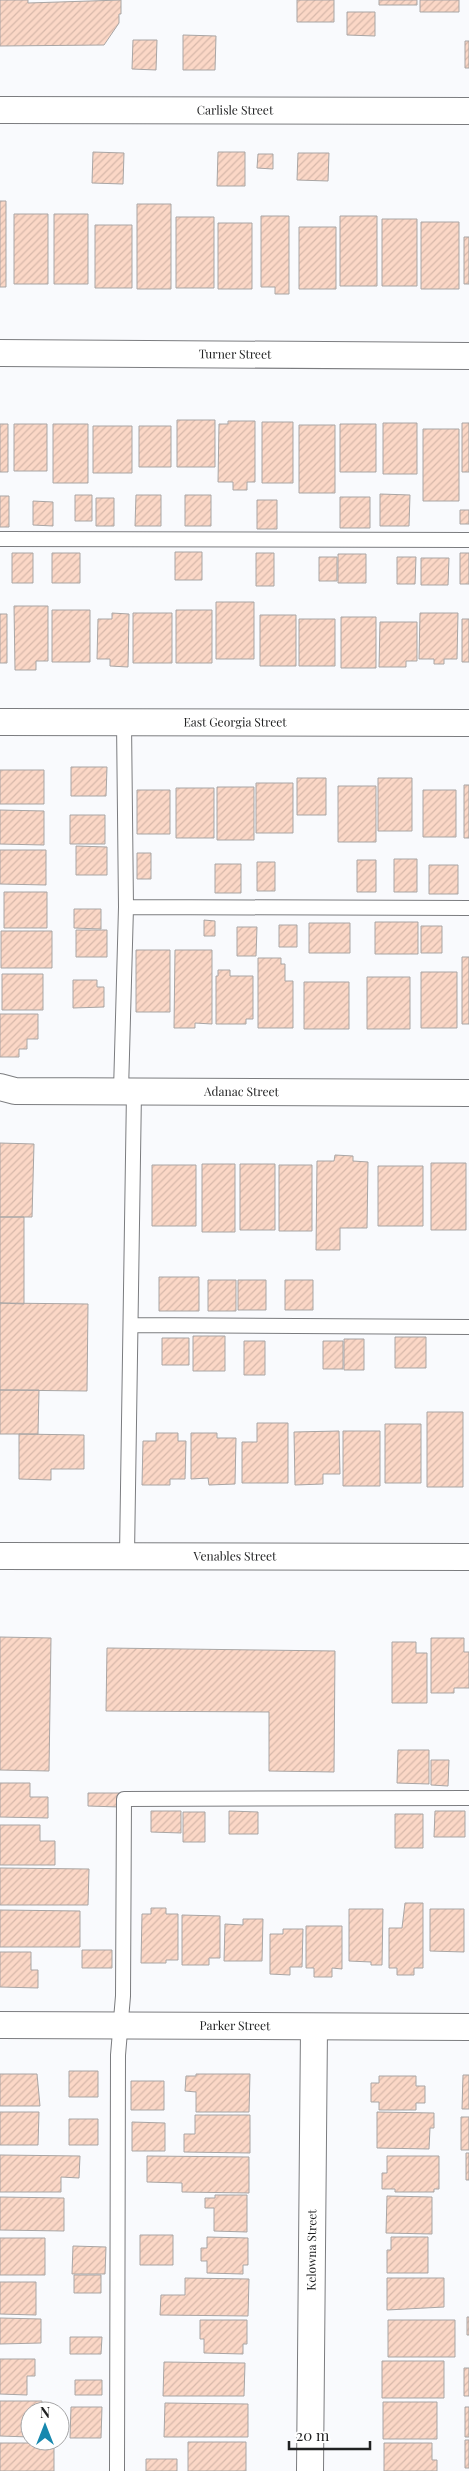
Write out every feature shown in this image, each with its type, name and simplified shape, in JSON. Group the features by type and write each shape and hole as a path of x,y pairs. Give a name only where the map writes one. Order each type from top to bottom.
{"street":[{"name":"Carlisle Street","path":"0,110 469,111"},
{"name":"Turner Street","path":"0,353 469,356"},
{"name":"East Georgia Street","path":"0,722 469,723"},
{"name":"Adanac Street","path":"5,1092 469,1092"},
{"name":"Venables Street","path":"0,1556 469,1557"},
{"name":"Parker Street","path":"0,2025 469,2027"},
{"name":"Kelowna Street","path":"310,2471 314,2027"}],"lane":[{"path":"0,539 469,540"},
{"path":"124,722 131,1325 127,1555"},
{"path":"126,908 469,908"},
{"path":"131,1325 469,1327"},
{"path":"116,2471 118,2065 123,1996 124,1799 469,1798"}],"building":[{"path":"0,0 28,0 28,3 121,0 121,14 119,14 119,23 104,45 0,46"},
{"path":"297,0 334,0 334,22 297,22"},
{"path":"379,0 417,0 417,5 379,5"},
{"path":"420,0 459,0 459,12 420,12"},
{"path":"347,12 375,12 375,36 347,35"},
{"path":"183,35 216,36 215,70 183,70"},
{"path":"133,40 157,40 156,70 132,69"},
{"path":"465,41 469,41 469,68 465,68"},
{"path":"93,152 124,153 123,184 92,183"},
{"path":"218,152 245,152 245,186 217,186"},
{"path":"298,153 329,153 328,181 297,180"},
{"path":"258,154 273,154 273,169 257,168"},
{"path":"0,201 6,201 6,287 0,287"},
{"path":"137,204 171,204 171,289 137,289"},
{"path":"14,214 48,214 48,284 14,284"},
{"path":"54,214 88,214 88,284 54,284"},
{"path":"261,216 289,216 289,294 275,294 275,287 261,287"},
{"path":"340,216 377,216 377,286 340,286"},
{"path":"176,217 214,217 214,288 176,288"},
{"path":"382,219 417,219 417,286 382,286"},
{"path":"421,222 459,222 459,289 421,289"},
{"path":"218,223 252,223 252,289 218,289"},
{"path":"95,225 132,225 132,288 95,288"},
{"path":"299,227 336,227 336,289 299,289"},
{"path":"464,237 469,237 469,284 464,284"},
{"path":"177,420 215,420 215,467 177,467"},
{"path":"228,421 255,421 255,482 247,482 247,490 233,490 233,482 218,482 219,424 228,424"},
{"path":"262,422 293,422 293,483 262,483"},
{"path":"383,423 417,423 417,474 383,474"},
{"path":"462,423 469,423 469,472 462,472"},
{"path":"0,424 8,424 8,472 0,472"},
{"path":"14,424 47,424 47,471 14,471"},
{"path":"53,424 88,424 88,483 53,483"},
{"path":"340,424 376,424 376,472 340,472"},
{"path":"299,425 335,425 335,493 299,493"},
{"path":"93,426 132,426 132,473 93,473"},
{"path":"139,426 171,426 171,467 139,467"},
{"path":"423,429 459,429 459,501 423,501"},
{"path":"380,494 410,495 409,526 380,526"},
{"path":"75,495 92,495 92,521 75,521"},
{"path":"136,495 161,495 161,526 135,526"},
{"path":"185,495 211,495 211,526 185,526"},
{"path":"0,496 9,496 9,527 0,527"},
{"path":"340,497 370,497 370,528 340,528"},
{"path":"96,498 114,498 114,526 96,526"},
{"path":"257,500 277,500 277,529 257,529"},
{"path":"33,501 53,502 53,526 33,525"},
{"path":"460,510 469,510 469,524 460,524"},
{"path":"175,552 202,552 202,580 175,580"},
{"path":"12,553 33,553 33,583 12,583"},
{"path":"52,553 80,553 80,583 52,583"},
{"path":"256,553 274,553 274,586 256,586"},
{"path":"460,553 469,553 469,584 460,584"},
{"path":"338,554 366,554 366,583 338,583"},
{"path":"319,557 337,557 337,581 319,581"},
{"path":"397,557 416,557 415,584 397,584"},
{"path":"421,558 449,558 448,585 421,585"},
{"path":"216,602 254,602 254,659 216,659"},
{"path":"14,606 48,606 48,661 36,661 36,670 15,670"},
{"path":"52,610 90,610 90,662 52,662"},
{"path":"176,610 212,610 212,663 176,663"},
{"path":"112,613 129,614 128,667 110,666 110,659 97,659 98,619 112,619"},
{"path":"133,613 172,613 172,663 133,663"},
{"path":"420,613 458,613 457,659 444,659 444,664 434,664 434,659 419,659"},
{"path":"0,614 7,614 7,663 0,663"},
{"path":"260,615 296,615 296,666 260,666"},
{"path":"341,617 376,617 376,668 341,668"},
{"path":"299,619 335,619 335,666 299,666"},
{"path":"462,619 469,619 469,662 462,662"},
{"path":"380,622 417,622 417,661 406,661 406,667 379,667"},
{"path":"71,767 107,767 106,796 71,796"},
{"path":"0,770 44,770 44,804 0,804"},
{"path":"297,778 326,778 326,815 297,815"},
{"path":"378,778 412,778 412,831 378,831"},
{"path":"256,783 293,783 293,833 256,833"},
{"path":"464,785 469,785 469,838 464,838"},
{"path":"338,786 376,786 376,842 338,842"},
{"path":"217,787 254,787 254,840 217,840"},
{"path":"176,788 214,788 214,838 176,838"},
{"path":"137,790 170,790 170,834 137,834"},
{"path":"423,790 456,790 456,837 423,837"},
{"path":"0,810 44,811 44,845 0,844"},
{"path":"70,815 105,815 105,844 70,844"},
{"path":"76,846 107,847 107,875 76,875"},
{"path":"0,850 46,850 46,885 0,884"},
{"path":"137,853 151,853 151,879 137,879"},
{"path":"394,859 417,859 417,892 394,892"},
{"path":"357,860 376,860 376,892 357,892"},
{"path":"257,862 275,862 275,891 257,891"},
{"path":"215,864 241,864 241,893 215,893"},
{"path":"429,865 458,865 458,894 429,894"},
{"path":"4,892 47,892 47,928 4,928"},
{"path":"74,909 101,909 101,929 74,928"},
{"path":"204,920 215,921 215,936 204,936"},
{"path":"375,922 418,922 418,954 375,954"},
{"path":"309,923 350,923 350,953 309,953"},
{"path":"279,925 297,925 297,947 279,947"},
{"path":"421,926 442,926 442,953 421,953"},
{"path":"237,927 257,927 256,956 237,956"},
{"path":"76,930 107,930 107,957 76,957"},
{"path":"1,931 52,931 52,968 1,968"},
{"path":"136,950 170,950 170,1012 136,1012"},
{"path":"175,950 212,950 212,1024 195,1023 195,1028 174,1028"},
{"path":"462,957 469,957 469,1024 462,1024"},
{"path":"258,958 281,958 281,964 285,964 285,981 293,981 293,1028 258,1028"},
{"path":"218,970 230,970 230,976 253,976 253,1019 246,1019 246,1024 216,1024 216,976 218,976"},
{"path":"421,972 457,972 457,1028 421,1028"},
{"path":"2,974 43,974 43,1010 2,1010"},
{"path":"367,977 410,977 410,1029 367,1029"},
{"path":"73,980 97,980 97,987 104,987 104,1007 73,1008"},
{"path":"304,982 349,982 349,1029 304,1029"},
{"path":"0,1014 38,1014 38,1039 27,1039 27,1049 19,1049 19,1057 0,1057"},
{"path":"0,1143 34,1144 32,1217 0,1217"},
{"path":"335,1155 353,1156 353,1161 368,1162 367,1228 340,1228 340,1250 316,1250 317,1161 334,1161"},
{"path":"431,1163 466,1163 466,1230 431,1230"},
{"path":"202,1164 235,1164 235,1232 202,1232"},
{"path":"240,1164 275,1164 275,1230 240,1230"},
{"path":"152,1165 196,1165 196,1226 152,1226"},
{"path":"279,1165 312,1165 312,1231 279,1231"},
{"path":"378,1166 423,1166 423,1226 378,1226"},
{"path":"0,1217 24,1217 24,1304 0,1303"},
{"path":"159,1277 199,1277 199,1311 159,1311"},
{"path":"208,1280 236,1280 236,1311 208,1311"},
{"path":"238,1280 266,1280 266,1310 238,1310"},
{"path":"285,1280 313,1280 313,1310 285,1310"},
{"path":"0,1303 88,1304 87,1391 0,1390"},
{"path":"193,1336 225,1336 225,1371 193,1371"},
{"path":"395,1337 426,1337 426,1368 395,1368"},
{"path":"162,1338 189,1338 189,1365 162,1365"},
{"path":"344,1339 364,1339 364,1370 344,1370"},
{"path":"244,1341 265,1341 265,1375 244,1375"},
{"path":"323,1341 343,1341 343,1369 323,1369"},
{"path":"0,1390 39,1390 38,1434 0,1434"},
{"path":"427,1412 463,1412 463,1487 427,1487"},
{"path":"257,1423 288,1423 288,1483 242,1483 242,1442 257,1442"},
{"path":"385,1424 421,1424 421,1483 385,1483"},
{"path":"339,1431 340,1474 323,1474 323,1484 295,1485 294,1432"},
{"path":"343,1431 380,1431 380,1486 343,1486"},
{"path":"156,1433 178,1433 178,1441 186,1441 185,1479 170,1479 170,1485 142,1485 143,1441 156,1441"},
{"path":"191,1433 217,1433 217,1438 236,1438 235,1484 209,1485 208,1478 191,1479"},
{"path":"19,1434 84,1435 84,1469 51,1469 51,1480 19,1479"},
{"path":"0,1637 51,1638 49,1771 0,1770"},
{"path":"431,1638 464,1638 464,1652 469,1652 469,1688 454,1688 454,1693 431,1693"},
{"path":"392,1642 416,1642 416,1653 427,1653 427,1703 392,1703"},
{"path":"107,1648 335,1651 334,1772 269,1771 269,1712 106,1711"},
{"path":"398,1750 429,1750 429,1784 397,1783"},
{"path":"431,1760 449,1760 448,1786 431,1785"},
{"path":"0,1783 30,1783 30,1797 48,1797 48,1818 0,1817"},
{"path":"88,1793 120,1793 120,1807 88,1806"},
{"path":"151,1811 181,1811 181,1833 151,1832"},
{"path":"229,1811 258,1812 258,1834 229,1834"},
{"path":"435,1811 465,1811 465,1837 434,1837"},
{"path":"183,1812 205,1812 205,1842 183,1842"},
{"path":"395,1814 423,1814 423,1848 395,1848"},
{"path":"0,1825 40,1825 40,1841 55,1841 55,1865 0,1865"},
{"path":"0,1868 89,1869 88,1905 0,1905"},
{"path":"405,1903 423,1903 423,1968 414,1968 414,1975 397,1975 397,1968 389,1968 389,1928 402,1928"},
{"path":"151,1908 166,1908 166,1914 178,1914 178,1960 166,1960 166,1963 141,1963 142,1914 151,1914"},
{"path":"349,1909 383,1909 382,1965 371,1965 371,1962 349,1961"},
{"path":"430,1909 464,1909 464,1952 430,1951"},
{"path":"0,1910 80,1911 80,1947 0,1947"},
{"path":"182,1915 220,1916 220,1958 209,1958 209,1965 182,1965"},
{"path":"243,1919 263,1919 262,1961 224,1961 225,1924 243,1925"},
{"path":"306,1926 342,1926 342,1969 332,1968 332,1977 314,1977 314,1968 306,1968"},
{"path":"283,1929 303,1929 302,1967 290,1967 290,1975 270,1974 270,1934 283,1934"},
{"path":"82,1950 112,1950 112,1968 82,1968"},
{"path":"0,1952 31,1952 31,1970 38,1970 38,1988 0,1987"},
{"path":"69,2071 98,2071 98,2097 69,2097"},
{"path":"0,2074 37,2074 40,2106 0,2106"},
{"path":"196,2074 250,2074 249,2112 196,2112 196,2092 185,2091 186,2076 196,2076"},
{"path":"463,2075 469,2075 469,2109 462,2109"},
{"path":"379,2076 416,2076 416,2086 425,2086 425,2103 416,2103 416,2110 379,2110 379,2102 371,2102 371,2083 379,2083"},
{"path":"131,2081 164,2081 164,2110 131,2110"},
{"path":"0,2112 39,2112 38,2145 0,2145"},
{"path":"377,2112 434,2113 434,2128 430,2128 429,2149 377,2148"},
{"path":"195,2115 250,2115 250,2153 184,2152 184,2134 195,2134"},
{"path":"461,2117 469,2117 469,2150 461,2150"},
{"path":"69,2119 98,2119 98,2145 69,2145"},
{"path":"132,2122 165,2123 165,2151 132,2151"},
{"path":"466,2153 469,2153 469,2180 466,2180"},
{"path":"0,2155 80,2156 79,2178 61,2177 61,2192 0,2192"},
{"path":"147,2156 249,2157 249,2193 182,2192 182,2183 147,2182"},
{"path":"387,2156 439,2156 439,2189 434,2189 434,2192 395,2192 395,2189 382,2189 382,2173 387,2173"},
{"path":"215,2195 247,2195 247,2232 214,2231 214,2208 205,2208 205,2198 215,2198"},
{"path":"387,2196 432,2197 432,2234 386,2233"},
{"path":"0,2197 64,2198 64,2231 0,2230"},
{"path":"140,2235 173,2235 173,2265 140,2265"},
{"path":"207,2237 248,2238 248,2265 243,2265 243,2274 207,2273 207,2261 201,2261 201,2248 207,2248"},
{"path":"391,2237 428,2237 428,2273 387,2273 387,2250 391,2250"},
{"path":"0,2238 45,2238 45,2275 0,2275"},
{"path":"73,2246 106,2247 105,2274 72,2274"},
{"path":"74,2275 101,2275 101,2293 74,2293"},
{"path":"185,2278 249,2279 248,2316 160,2315 161,2295 185,2295"},
{"path":"387,2278 444,2278 444,2307 387,2310"},
{"path":"0,2282 36,2282 36,2315 0,2314"},
{"path":"467,2317 469,2317 469,2335 467,2335"},
{"path":"0,2318 41,2319 41,2343 0,2344"},
{"path":"200,2320 247,2320 247,2344 243,2344 243,2354 204,2353 204,2339 200,2339"},
{"path":"388,2320 455,2320 455,2357 388,2357"},
{"path":"70,2337 102,2337 101,2354 70,2354"},
{"path":"0,2359 35,2359 35,2376 27,2376 27,2395 0,2394"},
{"path":"382,2361 444,2361 444,2398 382,2398"},
{"path":"164,2362 245,2363 244,2396 163,2396"},
{"path":"464,2368 469,2368 469,2396 464,2396"},
{"path":"75,2380 102,2380 102,2395 75,2395"},
{"path":"0,2401 20,2401 20,2437 0,2436"},
{"path":"383,2402 437,2402 437,2439 383,2439"},
{"path":"165,2403 248,2404 248,2437 164,2437"},
{"path":"71,2407 102,2407 101,2438 70,2438"},
{"path":"465,2407 469,2407 469,2437 465,2437"},
{"path":"465,2440 469,2440 469,2468 465,2468"},
{"path":"188,2442 246,2442 246,2471 188,2471"},
{"path":"0,2443 20,2443 20,2451 54,2451 54,2471 0,2471"},
{"path":"384,2443 432,2443 432,2460 437,2460 437,2471 384,2471"},
{"path":"146,2459 177,2459 177,2471 146,2471"}]}
